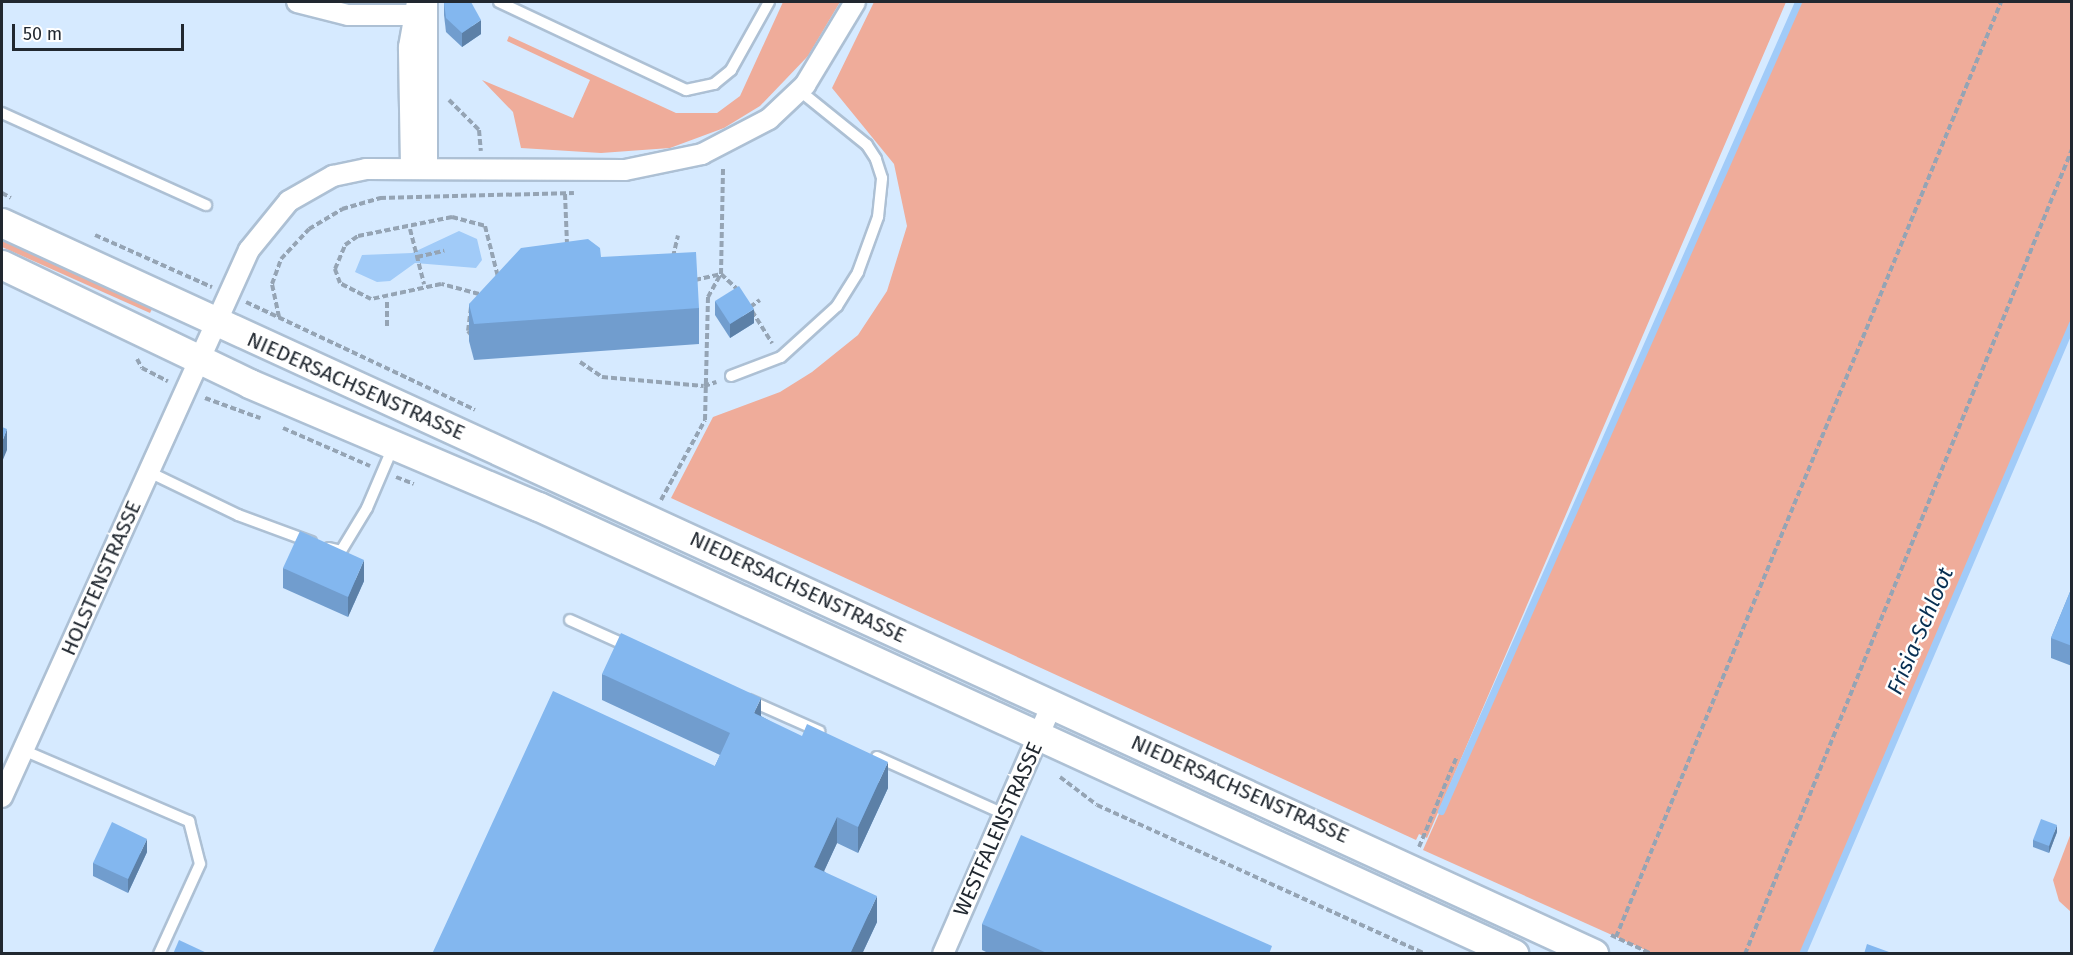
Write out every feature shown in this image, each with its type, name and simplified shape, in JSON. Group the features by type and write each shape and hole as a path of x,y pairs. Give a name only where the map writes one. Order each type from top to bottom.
{"main road":[{"name":"NIEDERSACHSENSTRASSE","path":"2,223 1594,954"},
{"name":"NIEDERSACHSENSTRASSE","path":"2,265 200,359 388,459 539,507 1034,748 1457,925 1514,954"},
{"path":"1457,925 1468,954"}],"street":[{"path":"297,2 348,15 414,8 419,166"},
{"path":"419,166 430,69 427,2"},
{"name":"HOLSTENSTRASSE","path":"4,787 23,750 255,240 290,201 333,176 419,166 624,170 675,161 751,131 800,91 826,57 855,2"},
{"name":"WESTFALENSTRASSE","path":"943,954 1006,815 1052,704"}],"lane":[{"path":"499,2 686,90 714,84 731,70 769,2"},
{"path":"731,376 781,357 806,339 852,284 871,244 881,196 882,178 867,145 800,91"},
{"path":"2,113 206,205"},
{"path":"149,472 256,523 341,551 388,459"},
{"path":"570,620 646,654"},
{"path":"734,693 832,737"},
{"path":"23,750 189,820 200,864 159,954"},
{"path":"864,751 1006,815"}],"path":[{"path":"1652,954 1616,937 2001,2"},
{"path":"430,69 450,101 479,130 481,197"},
{"path":"1745,954 2072,149"},
{"path":"660,501 705,420 704,386 708,297 721,274 723,166"},
{"path":"565,194 567,250"},
{"path":"479,294 461,286 424,285 387,299 371,299 340,283 335,269 338,256 358,236 410,229 452,217 478,223 491,238 497,280 507,278"},
{"path":"410,229 424,285"},
{"path":"670,262 678,236"},
{"path":"417,257 444,251"},
{"path":"721,274 750,307 781,357"},
{"path":"681,285 721,274"},
{"path":"473,337 467,314 479,294 488,287"},
{"path":"387,299 387,326"},
{"path":"750,307 760,300"},
{"path":"136,357 142,368 186,390 388,459 423,487"},
{"path":"580,362 602,377 704,386"},
{"path":"1034,748 1097,805 1426,954"},
{"path":"1424,835 1457,756"}],"shaded area":[{"path":"783,2 840,2 808,56 760,106 724,128 670,148 601,153 521,148 513,112 482,80 573,118 590,80 507,41 509,36 676,113 717,113 740,96"},
{"path":"874,2 1786,2 1427,838 1419,834 1416,840 671,498 713,417 780,392 812,372 858,335 887,291 907,226 894,164 832,88"},
{"path":"1798,2 2071,2 2071,323 1802,953 1652,953 1423,850"},
{"path":"2,234 154,305 150,313 2,247"},
{"path":"2071,833 2071,912 2059,901 2053,880"}],"water":[{"path":"459,231 477,239 482,260 476,268 415,263 390,281 377,282 355,272 362,255 412,253"}],"building":[{"path":"444,2 471,2 481,20 462,33 446,18"},
{"path":"588,239 600,248 601,257 696,252 699,308 474,324 469,304 521,248"},
{"path":"739,286 754,309 730,324 715,301"},
{"path":"2,427 7,429 2,442"},
{"path":"300,531 364,560 348,597 283,568"},
{"path":"2072,587 2072,646 2051,638"},
{"path":"621,633 761,698 754,713 802,736 807,724 888,762 858,827 837,817 814,867 877,896 850,954 432,954 553,691 715,766 730,733 602,674"},
{"path":"2041,819 2057,825 2049,846 2033,840"},
{"path":"112,822 147,839 128,879 93,863"},
{"path":"1021,835 1272,946 1269,954 1049,954 982,924"},
{"path":"179,940 209,954 173,954"},
{"path":"1867,944 1889,952 1888,954 1864,954"}],"waterway":[{"path":"1441,811 1798,2"},
{"name":"Frisia-Schloot","path":"1802,954 2072,323"}]}
